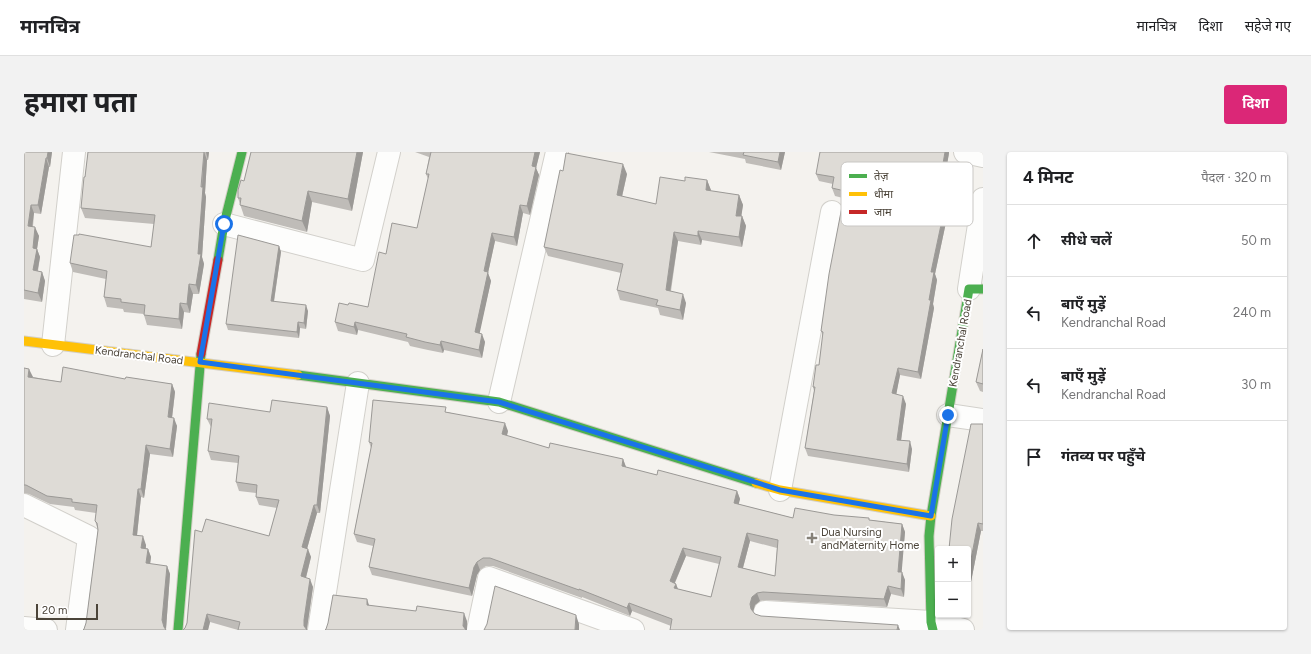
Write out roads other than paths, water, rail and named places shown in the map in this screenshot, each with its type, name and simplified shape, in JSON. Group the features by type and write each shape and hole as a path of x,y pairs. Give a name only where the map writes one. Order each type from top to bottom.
{"street":[{"path":"53,344 74,152"},
{"path":"178,630 200,362 224,224 242,152"},
{"path":"224,224 363,260 389,152"},
{"path":"499,402 557,152"},
{"path":"965,152 983,156"},
{"name":"Kendranchal Road","path":"932,626 929,536 931,516 948,415 976,289 983,199"},
{"path":"780,490 832,212"},
{"name":"Kendranchal Road","path":"24,341 200,362 499,402 780,490 931,516"},
{"path":"319,630 358,383"},
{"path":"948,415 983,420"},
{"path":"24,505 89,537 77,630"},
{"path":"478,630 489,578 632,630"},
{"path":"765,612 963,630"}],"place":[{"name":"Dua Nursing andMaternity Home","path":"812,538"}]}
